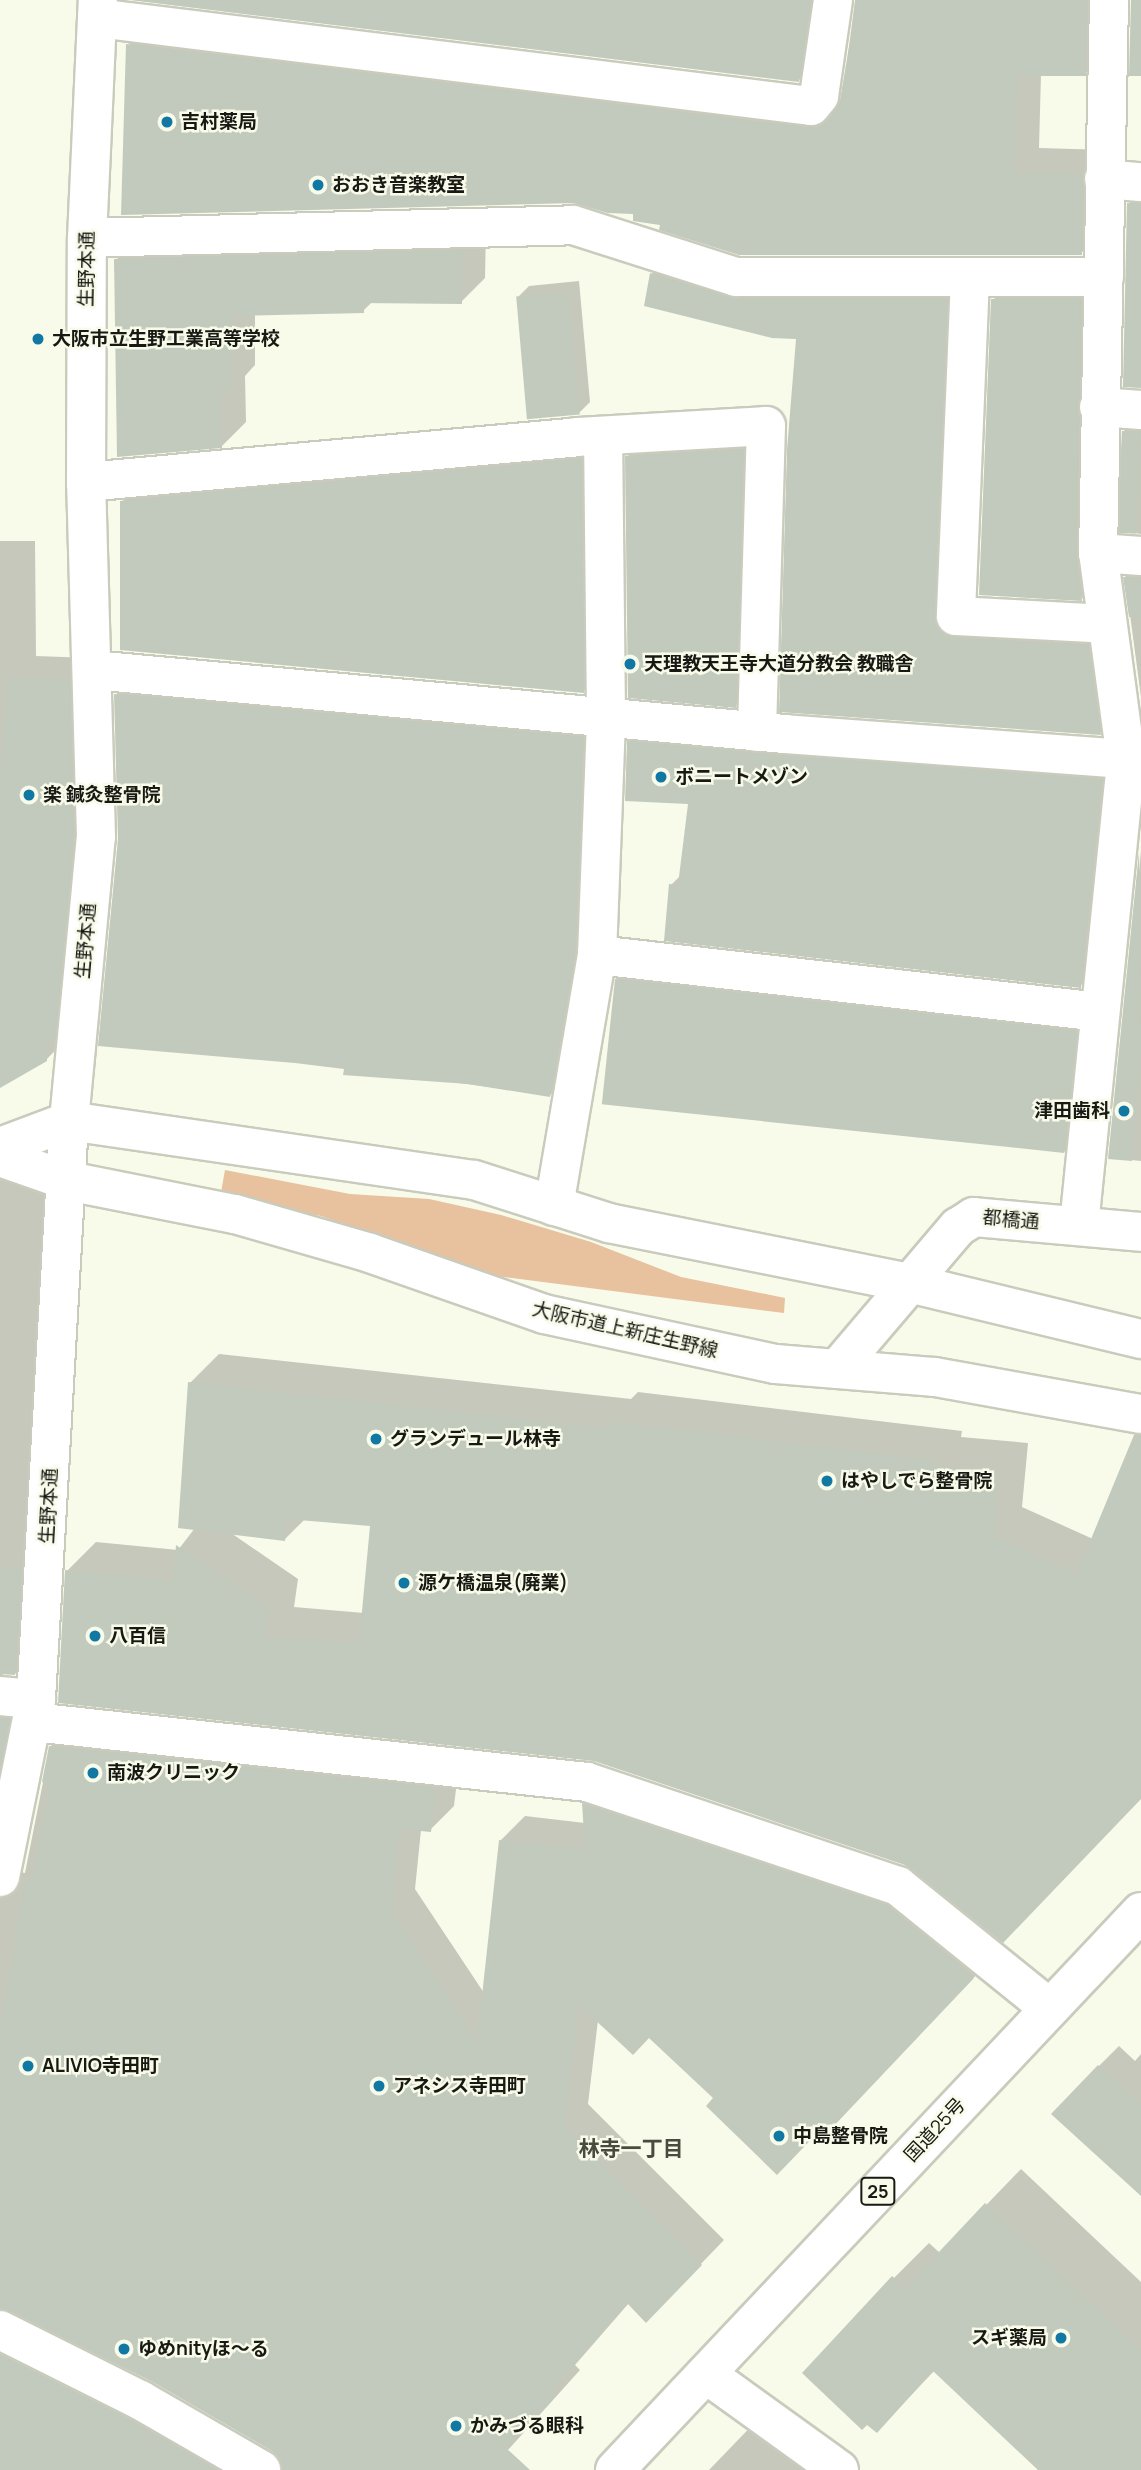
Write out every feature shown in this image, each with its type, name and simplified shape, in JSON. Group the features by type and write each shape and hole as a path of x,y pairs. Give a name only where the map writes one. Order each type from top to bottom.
{"main road":[{"path":"97,9 811,106 819,96 833,0"},
{"path":"1079,1225 1100,1012 1130,771 1098,553 1099,407 1104,278 1123,180 1109,0"},
{"name":"生野本通","path":"0,1877 23,1706 68,1181 69,1121 96,837 86,482 87,238 97,9"},
{"path":"87,238 573,225 736,277 1104,278"},
{"path":"970,278 956,616 1107,624"},
{"path":"1099,407 1141,410"},
{"path":"86,482 603,436 766,426 757,732"},
{"path":"554,1206 597,954 606,718 603,436"},
{"path":"1098,553 1141,556"},
{"path":"93,670 757,732 1130,771"},
{"path":"597,954 1100,1012"},
{"path":"0,1147 69,1121 474,1180 609,1223 909,1283 1141,1339"},
{"name":"大阪市道上新庄生野線","path":"0,1157 68,1181 235,1214 370,1253 544,1314 776,1364 935,1377 1141,1414"},
{"name":"都橋通","path":"836,1369 958,1227 974,1217 1141,1233"},
{"path":"23,1706 587,1782 898,1886 1049,2008"},
{"name":"国道25号","path":"615,2470 1141,1912"},
{"path":"0,2330 140,2400 261,2470"},
{"path":"706,2374 839,2470"}],"shaded area":[{"path":"225,1170 350,1194 429,1199 501,1215 591,1242 681,1277 785,1298 784,1313 496,1276 321,1216 220,1198"}],"building":[{"path":"130,0 781,0 811,2 799,82"},
{"path":"857,0 1087,0 1086,76 1017,76 1014,173 1083,174 1082,255 739,255 659,230 660,225 633,221 633,214 608,213 573,203 121,215 126,44 809,128 828,120 840,100"},
{"path":"1131,0 1141,0 1141,76 1129,76"},
{"path":"1127,203 1141,204 1141,388 1123,387"},
{"path":"463,250 462,304 364,303 364,313 232,316 232,391 221,390 222,448 117,457 114,259"},
{"path":"650,273 736,299 947,299 936,625 955,638 1088,645 1101,735 779,712 787,450 796,339 772,338 644,306"},
{"path":"569,292 580,415 527,419 516,297"},
{"path":"991,299 1081,299 1076,553 1082,601 979,595"},
{"path":"1122,431 1141,432 1136,534 1117,533"},
{"path":"743,449 736,708 628,698 625,456"},
{"path":"581,459 584,693 120,650 120,501"},
{"path":"1123,577 1141,578 1141,618 1129,617"},
{"path":"9,677 70,679 74,836 55,1041 47,1040 47,1061 0,1088 0,778"},
{"path":"114,694 583,737 575,953 550,1097 468,1084 343,1075 344,1069 295,1063 98,1046 118,839"},
{"path":"627,741 1102,779 1081,988 664,941 669,884 678,885 688,804 625,801"},
{"path":"1139,852 1141,1049 1132,1161 1108,1159"},
{"path":"615,979 1077,1028 1064,1153 602,1104"},
{"path":"188,1382 606,1428 606,1421 934,1460 933,1466 999,1472 993,1537 1077,1573 1134,1435 1141,1435 1141,1799 1003,1943 905,1865 594,1761 58,1703 65,1570 173,1581 176,1545 269,1609 266,1636 359,1643 370,1526 287,1519 285,1541 178,1528"},
{"path":"0,1568 22,1569 15,1675 0,1674"},
{"path":"0,1718 10,1719 0,1767"},
{"path":"49,1746 436,1788 431,1832 400,1829 392,1913 477,2042 499,1840 585,1849 582,1803 887,1905 974,1978 830,2130 825,2125 777,2175 706,2106 713,2098 649,2038 633,2055 579,2005 565,2128 702,2265 646,2323 627,2303 552,2390 557,2395 506,2448 530,2470 283,2470 272,2451 151,2381 0,2308 0,2026 16,1939 13,1938 26,1879 32,1880 50,1783 42,1782"},
{"path":"1098,2065 1141,2104 1141,2196 1051,2114"},
{"name":"スギ薬局","path":"985,2203 1141,2350 1141,2470 1038,2470 933,2371 877,2433 867,2425 862,2430 802,2373 892,2276 905,2288"},
{"path":"0,2354 130,2419 217,2470 0,2470"}],"place":[{"name":"吉村薬局","path":"167,122"},
{"name":"おおき音楽教室","path":"318,185"},
{"name":"大阪市立生野工業高等学校","path":"38,339"},
{"name":"天理教天王寺大道分教会 教職舎","path":"630,664"},
{"name":"ボニートメゾン","path":"661,777"},
{"name":"楽 鍼灸整骨院","path":"29,795"},
{"name":"津田歯科","path":"1124,1111"},
{"name":"グランデュール林寺","path":"376,1439"},
{"name":"はやしでら整骨院","path":"827,1481"},
{"name":"源ケ橋温泉(廃業)","path":"404,1583"},
{"name":"八百信","path":"95,1636"},
{"name":"南波クリニック","path":"93,1773"},
{"name":"ALIVIO寺田町","path":"28,2066"},
{"name":"アネシス寺田町","path":"379,2086"},
{"name":"中島整骨院","path":"779,2136"},
{"name":"スギ薬局","path":"1061,2338"},
{"name":"ゆめnityほ〜る","path":"124,2349"},
{"name":"かみづる眼科","path":"456,2426"}],"district":[{"name":"林寺一丁目","path":"631,2148"}]}
